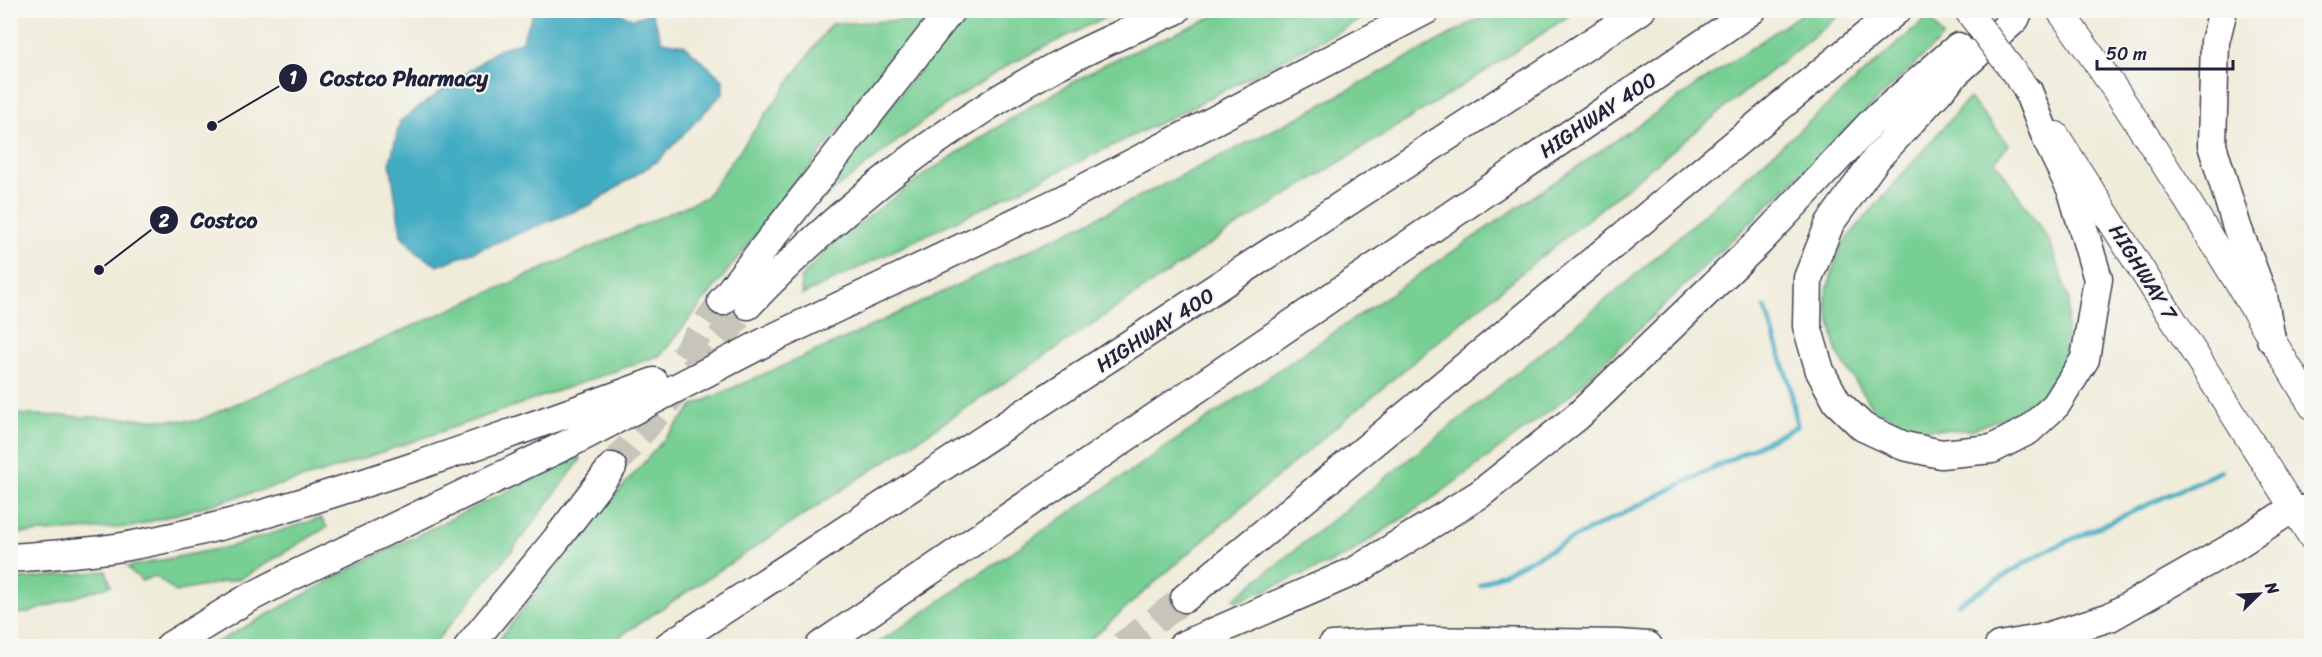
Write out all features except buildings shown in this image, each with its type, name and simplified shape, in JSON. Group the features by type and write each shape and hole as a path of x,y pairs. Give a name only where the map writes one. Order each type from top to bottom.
{"highway":[{"path":"951,10 735,303 786,265 881,181 939,137 1058,64 1176,10"},
{"path":"170,646 247,599 294,575 572,442 769,340 1062,200 1426,10"},
{"name":"HIGHWAY 400","path":"668,646 1641,10"},
{"name":"HIGHWAY 400","path":"820,646 1752,10"},
{"path":"1185,598 1897,10"},
{"path":"1182,646 1357,570 1480,494 1578,416 1760,241 1871,123 2000,10"},
{"path":"2019,10 2015,19 1956,72 1876,159 1830,223 1808,278 1807,326 1820,371 1837,402 1863,427 1904,446 1941,454 1992,449 2029,430 2056,405 2085,359 2098,279 2072,191 2048,142 2028,91"},
{"path":"2223,10 2215,42 2212,145 2236,227 2263,296 2271,339"},
{"path":"10,558 127,546 196,532 281,509 530,427 769,340"},
{"path":"469,646 556,540 612,467"},
{"path":"1999,646 2040,639 2110,617 2234,547 2302,504"},
{"path":"1332,646 1418,641 1648,646"}],"main road":[{"name":"HIGHWAY 7","path":"1967,10 2028,91 2302,504 2312,538"},
{"path":"2059,10 2086,47 2233,273 2312,406"}],"green space":[{"path":"983,10 1118,11 1008,65 939,109 820,201 848,160 940,44 970,14"},
{"path":"1807,10 1845,11 1364,403 1083,646 874,646"},
{"path":"1226,11 1377,11 1186,110 802,295 800,279 830,246 926,173 1023,111 1105,64"},
{"path":"1493,11 1576,11 1484,72 1231,230 1057,348 605,646 494,646 592,522 694,405 855,334 1082,225 1299,117"},
{"path":"1929,16 1943,37 1569,396 1439,494 1344,557 1237,602 1233,599 1625,284"},
{"path":"927,19 661,355 322,473 131,527 11,534 11,414 197,421 706,197 831,24"},
{"path":"1969,98 2009,144 1995,161 2050,242 2069,299 2063,366 2033,406 1971,430 1921,429 1873,409 1837,353 1825,297 1841,245"},
{"path":"577,457 581,459 513,549 432,646 210,646 371,558"},
{"path":"321,518 327,527 242,578 176,592 155,576 142,581 127,567 232,546"},
{"path":"106,571 111,585 27,613 11,614 11,580"}],"water":[{"path":"539,10 613,11 634,19 650,12 662,41 684,45 723,80 723,93 659,160 590,205 438,266 418,254 401,235 390,162 400,121 499,49 521,42 533,14"}],"waterway":[{"path":"1480,585 1797,426 1790,385 1765,308"},
{"path":"1958,604 2040,554 2221,471"}],"tunnel":[{"path":"683,357 722,301"},
{"path":"612,467 748,305"},
{"path":"1122,646 1185,598"}],"place":[{"name":"Costco Pharmacy","path":"212,126"},
{"name":"Costco","path":"99,270"}]}
